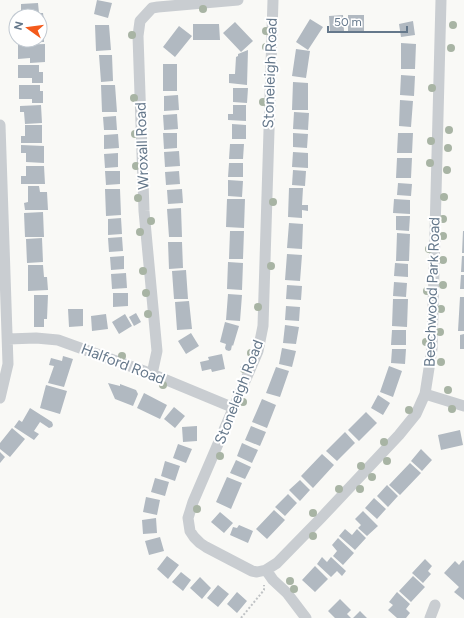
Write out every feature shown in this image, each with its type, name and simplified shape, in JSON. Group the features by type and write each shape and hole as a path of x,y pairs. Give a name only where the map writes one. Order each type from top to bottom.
{"street":[{"name":"Wroxall Road","path":"152,374 157,351 144,204 138,36 140,21 152,8 238,0"},
{"name":"Stoneleigh Road","path":"266,570 257,572 252,571 200,543 194,537 188,525 188,518 189,511 258,351 263,326 272,0"},
{"name":"Beechwood Park Road","path":"266,570 277,563 399,435 416,414 425,394 432,349 441,0"},
{"path":"0,125 2,280 8,339 8,364 0,398"},
{"name":"Halford Road","path":"8,339 36,338 58,340 152,374 234,408"},
{"path":"425,394 464,406"},
{"path":"266,570 273,580 287,593 306,618"},
{"path":"433,617 435,605"}],"path":[{"path":"241,618 264,590 266,570"}],"building":[{"path":"97,0 112,3 108,18 94,14"},
{"path":"38,3 38,8 21,8 21,4"},
{"path":"343,15 344,31 330,32 329,16"},
{"path":"348,15 364,15 364,32 348,32"},
{"path":"310,19 323,27 308,50 296,42"},
{"path":"413,21 415,35 401,37 399,24"},
{"path":"235,22 253,41 241,52 223,33"},
{"path":"193,24 219,24 220,40 193,40"},
{"path":"95,25 109,25 111,50 96,51"},
{"path":"179,26 192,36 175,57 163,47"},
{"path":"401,43 416,44 415,69 401,69"},
{"path":"18,48 45,48 45,62 30,63 30,58 18,59"},
{"path":"296,49 310,51 306,78 292,76"},
{"path":"248,50 247,85 229,83 229,74 235,74 236,57 238,54"},
{"path":"99,55 112,55 113,81 101,82"},
{"path":"163,64 177,64 177,91 163,91"},
{"path":"18,65 39,65 39,72 43,72 43,83 32,83 32,78 18,78"},
{"path":"401,75 415,76 414,96 400,95"},
{"path":"293,82 308,83 308,110 292,110"},
{"path":"19,85 40,85 40,91 43,91 43,103 32,103 32,99 19,99"},
{"path":"101,85 115,85 117,112 102,112"},
{"path":"233,88 248,88 247,103 233,102"},
{"path":"178,95 179,110 164,111 164,96"},
{"path":"400,100 413,101 411,127 399,126"},
{"path":"41,105 42,123 25,124 24,112 20,112 20,106"},
{"path":"233,105 246,105 246,121 228,120 228,114 233,114"},
{"path":"294,112 309,113 308,130 293,129"},
{"path":"177,114 178,129 164,130 163,115"},
{"path":"116,116 117,130 104,130 103,117"},
{"path":"232,124 246,125 246,139 232,139"},
{"path":"25,125 42,125 42,143 21,143 21,136 25,136"},
{"path":"163,133 177,133 177,148 164,149"},
{"path":"293,133 308,134 307,148 293,147"},
{"path":"398,133 413,133 412,153 397,153"},
{"path":"118,134 119,148 104,149 104,135"},
{"path":"230,144 244,144 243,159 229,159"},
{"path":"21,145 44,146 44,163 26,162 26,153 21,153"},
{"path":"179,151 180,166 165,167 164,152"},
{"path":"293,152 308,153 308,168 292,167"},
{"path":"118,153 118,167 105,168 104,154"},
{"path":"397,158 412,158 411,178 396,178"},
{"path":"229,163 243,163 243,177 228,177"},
{"path":"26,166 44,166 45,184 21,184 21,176 26,176"},
{"path":"293,170 306,171 305,186 292,185"},
{"path":"105,171 120,171 120,184 106,185"},
{"path":"179,171 180,184 166,185 165,172"},
{"path":"228,180 243,181 242,197 228,196"},
{"path":"398,183 412,184 411,196 397,195"},
{"path":"28,186 39,186 40,192 47,192 48,210 25,210 24,203 28,202"},
{"path":"289,188 303,188 302,205 308,205 308,211 302,210 302,218 288,217"},
{"path":"105,189 120,189 121,215 106,216"},
{"path":"182,189 183,203 168,204 167,190"},
{"path":"227,199 245,199 244,228 226,227"},
{"path":"394,199 410,200 410,214 393,213"},
{"path":"181,208 182,237 169,237 167,209"},
{"path":"43,212 44,237 25,237 24,213"},
{"path":"396,216 410,216 409,231 396,230"},
{"path":"121,218 122,234 108,235 108,219"},
{"path":"289,223 303,224 302,249 287,248"},
{"path":"230,231 244,231 243,259 229,259"},
{"path":"463,231 464,253 462,253"},
{"path":"397,233 410,234 409,261 396,261"},
{"path":"122,237 123,251 109,252 108,238"},
{"path":"42,238 43,262 27,263 26,239"},
{"path":"168,242 182,242 183,268 169,269"},
{"path":"287,254 302,255 300,281 285,280"},
{"path":"124,256 124,269 111,270 110,257"},
{"path":"462,256 464,256 464,272 461,272"},
{"path":"228,262 243,263 242,290 227,289"},
{"path":"395,263 408,264 408,277 394,276"},
{"path":"28,265 43,265 44,277 47,277 48,290 28,291"},
{"path":"186,270 188,299 174,299 172,271"},
{"path":"126,273 127,288 112,289 111,274"},
{"path":"461,275 464,275 464,289 460,289"},
{"path":"394,282 407,283 406,297 393,296"},
{"path":"287,285 302,286 301,300 286,299"},
{"path":"113,293 128,293 128,306 113,307"},
{"path":"228,294 242,295 240,321 226,320"},
{"path":"34,295 48,295 47,319 44,319 44,327 34,327"},
{"path":"460,297 464,297 464,331 458,331"},
{"path":"393,299 408,299 407,327 392,326"},
{"path":"189,301 192,329 177,330 175,302"},
{"path":"286,306 300,307 299,321 285,320"},
{"path":"68,309 83,309 83,326 69,327"},
{"path":"136,313 141,322 134,326 129,317"},
{"path":"106,314 108,329 92,331 91,316"},
{"path":"125,314 132,326 119,334 112,322"},
{"path":"225,322 239,326 233,346 232,345 231,350 229,351 225,348 226,344 220,342"},
{"path":"285,325 299,327 296,344 283,343"},
{"path":"392,330 406,330 406,345 391,345"},
{"path":"191,333 199,346 186,354 178,341"},
{"path":"464,334 464,349 460,349 460,335"},
{"path":"282,348 296,351 292,367 279,364"},
{"path":"392,349 406,349 405,364 391,363"},
{"path":"222,354 225,369 212,372 211,369 202,371 200,362 209,360 208,357"},
{"path":"63,356 73,359 64,387 48,383 54,366 49,365 51,358 62,361"},
{"path":"389,366 402,371 393,397 380,392"},
{"path":"276,367 289,371 280,397 266,393"},
{"path":"108,383 120,386 120,384 136,390 138,394 133,406 115,399"},
{"path":"46,385 67,391 60,414 40,408"},
{"path":"144,393 167,405 160,419 137,408"},
{"path":"378,395 390,403 383,415 371,408"},
{"path":"262,399 276,405 267,428 252,422"},
{"path":"174,407 185,416 175,428 164,419"},
{"path":"30,408 52,422 53,425 49,428 40,422 34,431 39,434 34,440 14,427 19,420 22,422"},
{"path":"366,412 377,423 359,441 348,430"},
{"path":"197,426 197,441 183,442 182,427"},
{"path":"251,426 266,432 260,446 245,440"},
{"path":"12,428 25,439 10,457 0,449 0,443"},
{"path":"460,430 463,445 441,450 438,435"},
{"path":"345,432 355,443 337,461 326,451"},
{"path":"242,443 258,450 252,463 237,456"},
{"path":"178,444 192,449 186,463 173,458"},
{"path":"421,449 432,460 422,471 411,461"},
{"path":"0,452 5,457 0,463"},
{"path":"322,454 334,465 313,488 301,476"},
{"path":"236,460 251,467 245,479 230,473"},
{"path":"165,461 180,466 175,481 161,476"},
{"path":"410,463 421,473 400,495 389,485"},
{"path":"227,477 242,483 231,509 216,502"},
{"path":"155,478 169,482 165,496 151,492"},
{"path":"300,480 310,490 300,501 289,490"},
{"path":"387,485 398,496 388,507 377,496"},
{"path":"288,494 297,503 285,516 275,507"},
{"path":"146,497 160,500 157,515 143,512"},
{"path":"374,498 386,509 377,519 365,508"},
{"path":"274,510 285,520 267,539 256,529"},
{"path":"363,511 378,526 367,536 358,528 361,525 355,519"},
{"path":"220,512 233,523 224,533 211,522"},
{"path":"156,518 157,533 143,534 142,520"},
{"path":"239,525 253,531 248,543 230,535 233,527 237,528"},
{"path":"345,529 352,535 357,529 366,538 355,550 339,536"},
{"path":"160,537 164,551 149,555 145,541"},
{"path":"338,538 354,553 343,565 333,556 337,551 332,545"},
{"path":"167,556 179,565 168,579 157,569"},
{"path":"322,557 327,562 331,557 346,571 342,576 337,571 331,577 317,564"},
{"path":"425,559 432,566 428,571 431,574 423,583 412,573"},
{"path":"463,560 464,600 454,592 459,587 444,573 455,561 459,565"},
{"path":"315,566 328,579 315,592 302,580"},
{"path":"181,572 191,580 183,591 172,582"},
{"path":"413,576 425,587 411,602 399,591"},
{"path":"200,577 211,588 202,599 190,588"},
{"path":"218,585 229,594 218,607 207,598"},
{"path":"237,592 247,601 237,613 227,604"},
{"path":"397,592 410,604 406,609 410,613 406,618 397,618 388,610 393,605 389,602"},
{"path":"340,599 351,610 347,614 351,618 335,618 328,611"},
{"path":"360,611 367,618 353,618"}]}
